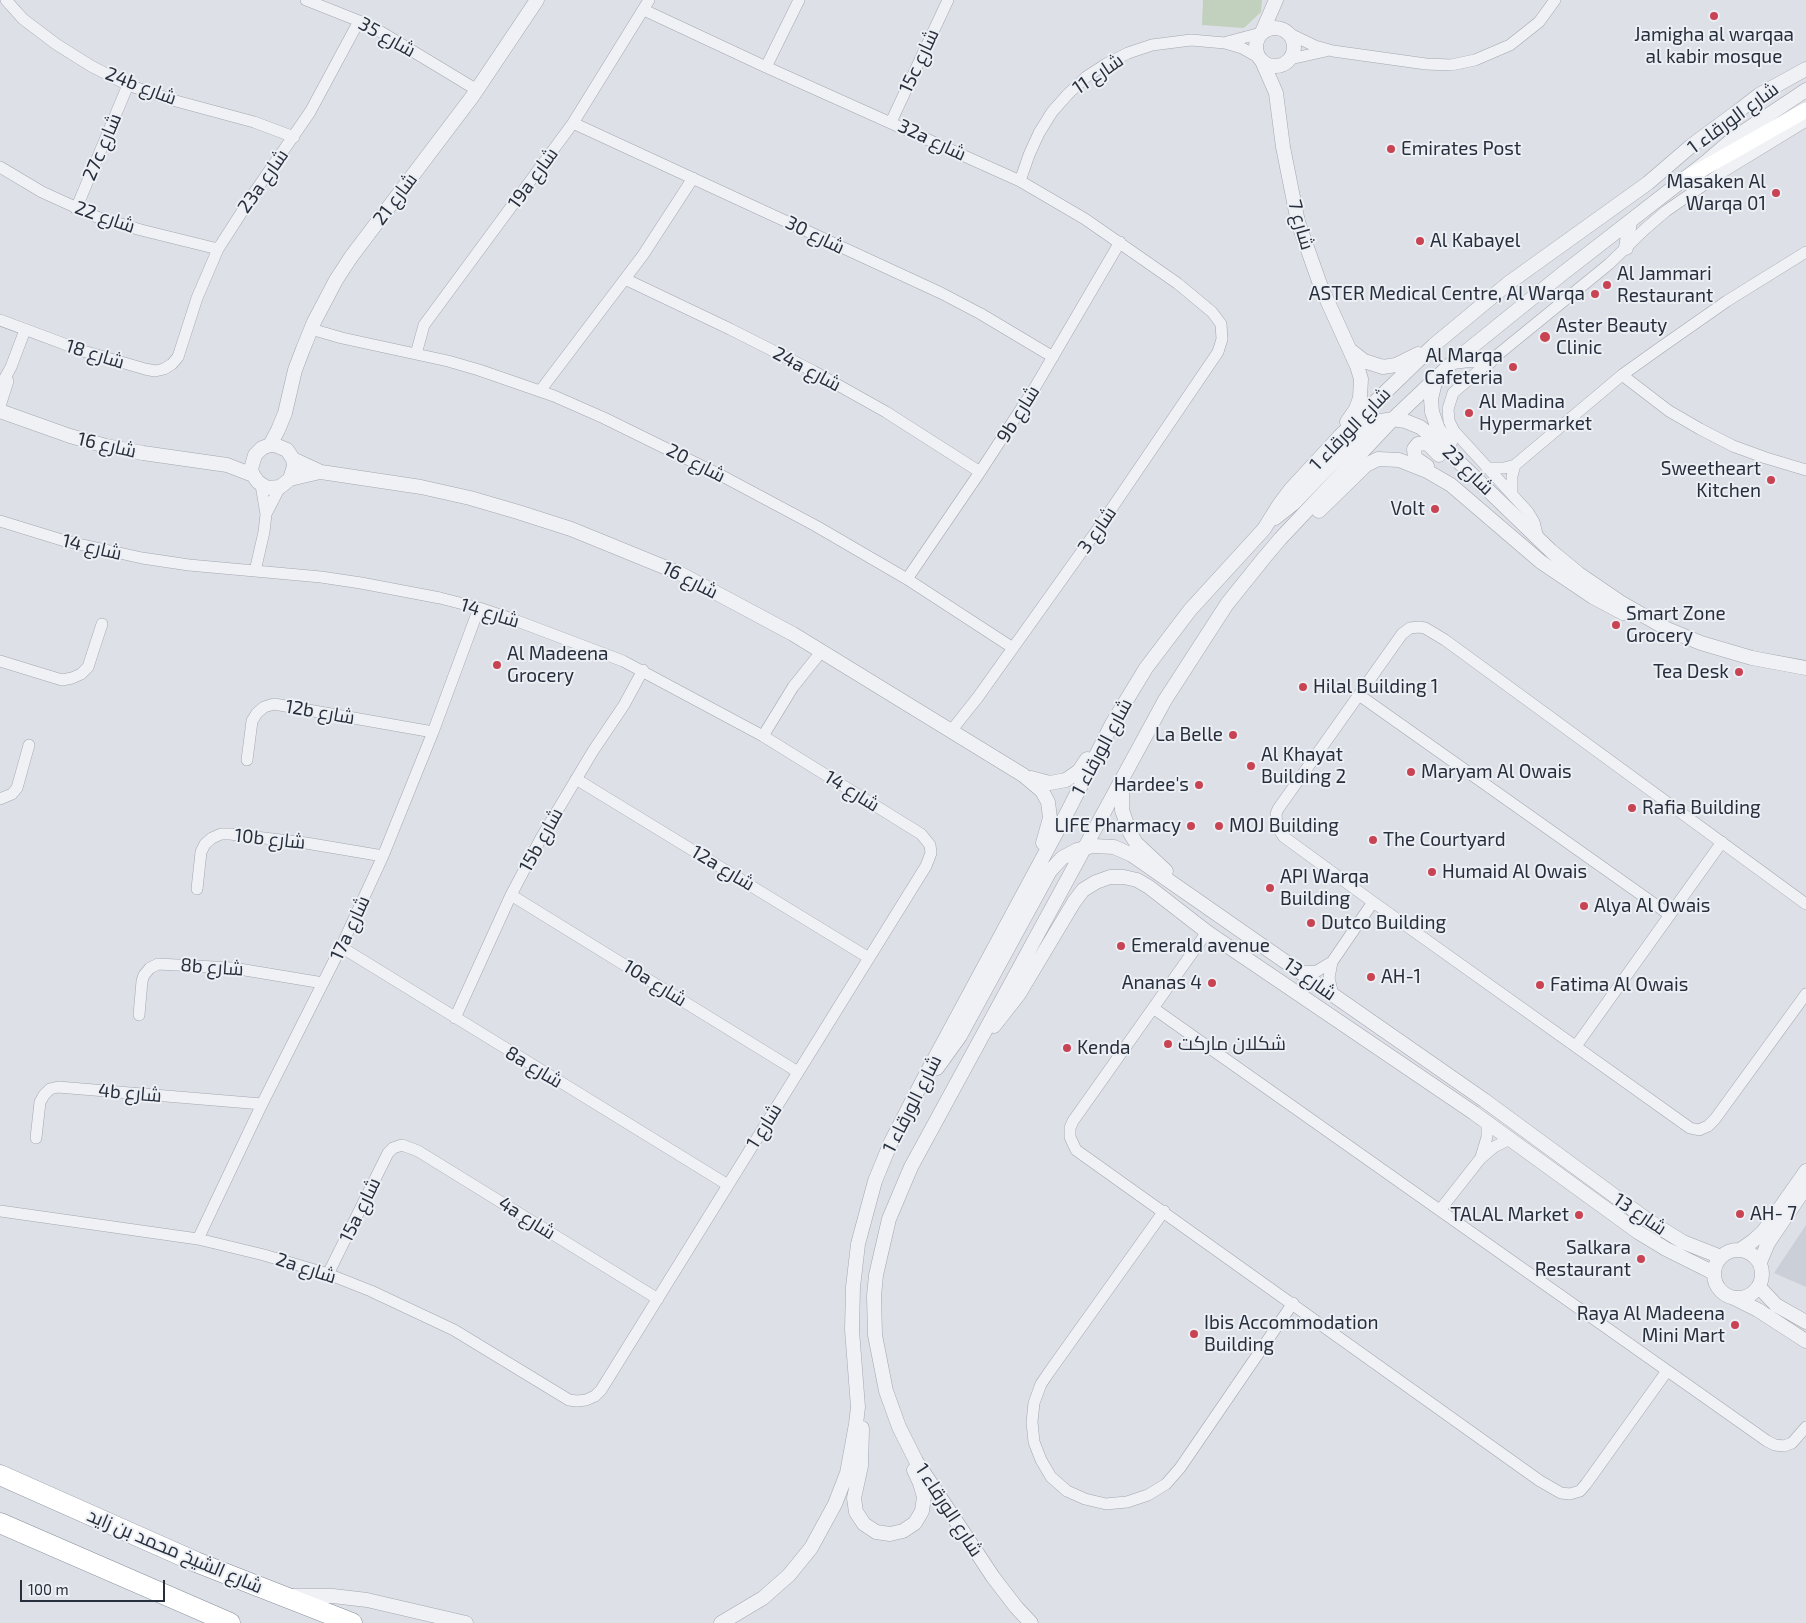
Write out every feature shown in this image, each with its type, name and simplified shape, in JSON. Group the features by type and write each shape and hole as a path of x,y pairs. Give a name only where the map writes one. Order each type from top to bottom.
{"highway":[{"name":"شارع الشيخ محمد بن زايد","path":"0,1475 196,1562 352,1623"},
{"path":"0,1523 230,1623"}],"main road":[{"path":"1683,180 1806,110"}],"street":[{"name":"24b شارع","path":"6,0 23,19 56,44 91,66 128,85 176,101 254,122 294,137"},
{"name":"شارع 35","path":"306,0 381,32 438,67 474,93"},
{"name":"شارع 21","path":"270,445 285,413 295,370 313,326 336,280 351,257 474,93 537,0"},
{"path":"766,67 800,0"},
{"name":"15c شارع","path":"891,122 948,0"},
{"path":"1277,0 1256,42 1260,59 1266,64 1276,66 1290,59 1316,52 1333,51"},
{"path":"1277,0 1294,44 1290,59"},
{"path":"1262,33 1276,27 1315,46 1333,51 1426,64 1451,65 1475,60 1499,51 1520,38 1540,22 1555,0"},
{"name":"32a شارع","path":"647,5 766,67 1020,181 1120,242 1177,282 1200,303"},
{"name":"19a شارع","path":"416,354 424,325 573,124 647,5"},
{"name":"23a شارع","path":"181,347 197,298 218,249 326,86 359,21"},
{"name":"شارع 11","path":"1225,43 1262,33"},
{"name":"شارع 11","path":"1020,181 1039,133 1052,112 1086,77 1113,60 1152,45 1191,40 1225,43 1242,48 1260,59"},
{"name":"شارع 7","path":"1260,59 1276,93 1282,147 1298,222 1321,287 1359,372 1361,391 1356,409 1340,436"},
{"name":"شارع 7","path":"1276,93 1281,76 1290,59"},
{"name":"شارع الورقاء 1","path":"721,1623 749,1608 776,1587 800,1562 820,1534 835,1504 847,1473 858,1407 852,1308 858,1244 868,1202 880,1168 891,1142 922,1082 1069,809 1112,724 1142,674 1190,610 1270,521 1285,496 1340,436 1434,345 1510,282 1648,183 1691,146 1766,91 1806,69"},
{"name":"27c شارع","path":"76,209 128,85"},
{"name":"شارع الورقاء 1","path":"1031,1623 993,1577 926,1477 907,1444 891,1407 878,1354 874,1316 876,1275 884,1237 903,1183 1086,848 1122,777 1180,675 1226,604 1280,539 1394,419 1453,362 1749,127 1806,90"},
{"path":"1538,538 1531,516 1454,432 1449,421 1448,409 1451,398 1457,388 1609,264 1655,220 1693,191 1777,137 1806,121"},
{"name":"شارع 30","path":"573,124 941,294 981,314 1053,357"},
{"name":"شارع 22","path":"0,167 42,192 76,209 118,224 218,249"},
{"path":"540,392 661,230 693,178"},
{"path":"1626,248 1630,221"},
{"name":"9b شارع","path":"907,579 1034,389 1120,242"},
{"path":"1487,468 1504,468 1515,465 1622,375 1726,301 1806,252"},
{"name":"24a شارع","path":"625,279 813,371 886,412 980,472"},
{"name":"شارع 3","path":"954,733 973,710 978,697 1095,533 1212,361 1221,344 1222,329 1216,315 1200,303"},
{"name":"شارع 18","path":"0,320 83,351 155,370 164,369 172,364 178,357 181,347"},
{"name":"شارع 20","path":"313,326 353,340 479,370 604,418 726,478 816,526 907,579 1013,648"},
{"path":"0,406 11,367 25,330"},
{"path":"1350,350 1370,364 1390,367 1434,345"},
{"path":"1453,362 1470,360 1490,361"},
{"path":"0,387 11,367"},
{"path":"1622,375 1669,412 1700,430 1733,446 1806,470"},
{"path":"1436,378 1431,399 1433,418 1465,466"},
{"name":"شارع 16","path":"0,411 70,436 106,446 143,454 236,468 257,480"},
{"name":"شارع 21","path":"285,413 290,454"},
{"path":"1270,521 1294,503 1366,428 1381,421 1394,419"},
{"name":"شارع 23","path":"1394,419 1412,423 1427,431 1566,564 1620,602 1667,630"},
{"path":"1465,496 1455,483 1443,474 1416,460 1414,455 1416,446 1421,443 1430,445 1471,484 1514,515"},
{"path":"259,572 266,514 257,480 251,468 254,455 262,448 275,445 290,454 293,473 266,514"},
{"name":"شارع 16","path":"290,454 321,472 412,486 470,498 570,529 668,567 817,649 954,733 1040,782 1060,782 1071,778 1079,770 1112,724"},
{"name":"شارع 16","path":"218,464 254,455"},
{"name":"شارع 23","path":"1280,539 1310,519 1366,465 1378,459 1392,458 1406,462 1439,477 1465,496 1518,543 1558,574 1611,607 1646,623 1736,654 1806,668"},
{"path":"1512,494 1511,480 1515,465"},
{"name":"شارع 16","path":"285,483 321,472"},
{"path":"257,480 267,488 285,483"},
{"name":"شارع 14","path":"0,521 65,541 132,556 180,564 361,583 479,608 610,655 643,670 763,736 921,834 930,845"},
{"name":"17a شارع","path":"198,1238 262,1104 341,947 383,856 433,732 479,608"},
{"path":"0,661 62,680 72,678 81,674 88,667 102,624"},
{"path":"1806,904 1445,640 1425,628 1415,627 1402,634 1278,809 1276,821 1280,833 1373,902 1690,1128 1699,1130 1708,1126 1715,1119 1806,994"},
{"path":"763,736 817,649"},
{"name":"15b شارع","path":"456,1018 511,895 541,838 576,779 624,705 643,670"},
{"path":"1359,695 1670,915"},
{"name":"12b شارع","path":"247,760 252,721 264,707 274,704 433,732"},
{"path":"0,799 12,794 17,788 28,745"},
{"name":"شارع 16","path":"1023,774 1042,790 1050,808 1050,823 1035,870"},
{"path":"1122,777 1122,810 1127,827 1136,843 1159,863 1175,884"},
{"name":"12a شارع","path":"576,779 869,958"},
{"name":"10b شارع","path":"198,889 201,852 205,844 221,834 306,843 383,856"},
{"path":"1576,1046 1722,842"},
{"name":"شارع 1","path":"586,1400 601,1390 658,1299 926,866 931,852 930,845"},
{"name":"شارع 13","path":"922,1082 946,1056 960,1036 1050,871 1062,858 1086,848 1107,846 1126,852 1175,884 1484,1100 1652,1223 1683,1242 1721,1258"},
{"name":"شارع 13","path":"978,1043 1000,1020 1019,994 1078,896 1096,882 1117,877 1137,880 1208,932 1510,1138 1652,1241 1714,1273"},
{"name":"10a شارع","path":"511,895 798,1072"},
{"path":"1333,995 1329,978 1332,962 1373,902"},
{"path":"1208,932 1073,1121 1070,1128 1070,1137 1076,1150 1540,1481 1560,1493 1570,1494 1580,1491 1667,1371"},
{"name":"8a شارع","path":"341,947 728,1185"},
{"path":"1299,972 1317,971 1332,962"},
{"name":"8b شارع","path":"139,1015 144,975 150,968 158,964 233,968 324,982"},
{"path":"1153,1008 1774,1446 1784,1446 1792,1443 1806,1427"},
{"name":"4b شارع","path":"36,1138 40,1102 44,1095 58,1087 262,1104"},
{"path":"1480,1159 1487,1137 1487,1123"},
{"path":"1440,1210 1480,1159 1494,1147 1510,1138"},
{"name":"4a شارع","path":"394,1148 402,1145 418,1151 658,1299"},
{"name":"15a شارع","path":"328,1274 388,1152 394,1148"},
{"path":"1740,1250 1753,1241 1768,1226 1806,1171"},
{"path":"1760,1262 1768,1243 1806,1186"},
{"name":"2a شارع","path":"0,1211 198,1238 328,1274 380,1295 454,1330 569,1400 586,1400"},
{"path":"1164,1211 1041,1384 1034,1402 1032,1422 1034,1442 1041,1460 1051,1476 1067,1491 1085,1499 1106,1504 1127,1502 1148,1495 1166,1484 1180,1468 1293,1303"},
{"path":"1733,1298 1748,1296 1759,1287 1763,1272 1760,1262 1751,1253 1740,1250 1729,1251 1715,1267 1714,1273 1719,1289 1723,1293 1733,1298 1758,1310 1806,1341"},
{"path":"1759,1287 1776,1305 1806,1322"},
{"path":"858,1407 863,1447 854,1505 864,1524 876,1532 890,1534 903,1531 915,1523 922,1511 924,1497 920,1483 900,1441 891,1407"},
{"path":"282,1596 316,1595 358,1599 466,1623"}],"shaded area":[{"path":"1806,1225 1806,1287 1774,1273"}],"green space":[{"path":"1203,0 1262,0 1261,12 1244,28 1202,25"}],"place":[{"name":"Jamigha al warqaa al kabir mosque","path":"1714,16"},
{"name":"Emirates Post","path":"1391,149"},
{"name":"Masaken Al Warqa 01","path":"1776,193"},
{"name":"Al Kabayel","path":"1420,241"},
{"name":"Al Jammari Restaurant","path":"1607,285"},
{"name":"ASTER Medical Centre, Al Warqa","path":"1595,294"},
{"name":"Aster Beauty Clinic","path":"1545,337"},
{"name":"Al Marqa Cafeteria","path":"1513,367"},
{"name":"Al Madina Hypermarket","path":"1469,413"},
{"name":"Sweetheart Kitchen","path":"1771,480"},
{"name":"Volt","path":"1435,509"},
{"name":"Smart Zone Grocery","path":"1616,625"},
{"name":"Al Madeena Grocery","path":"497,665"},
{"name":"Tea Desk","path":"1739,672"},
{"name":"Hilal Building 1","path":"1303,687"},
{"name":"La Belle","path":"1233,735"},
{"name":"Al Khayat Building 2","path":"1251,766"},
{"name":"Maryam Al Owais","path":"1411,772"},
{"name":"Hardee's","path":"1199,785"},
{"name":"Rafia Building","path":"1632,808"},
{"name":"LIFE Pharmacy","path":"1191,826"},
{"name":"MOJ Building","path":"1219,826"},
{"name":"The Courtyard","path":"1373,840"},
{"name":"Humaid Al Owais","path":"1432,872"},
{"name":"API Warqa Building","path":"1270,888"},
{"name":"Alya Al Owais","path":"1584,906"},
{"name":"Dutco Building","path":"1311,923"},
{"name":"Emerald avenue","path":"1121,946"},
{"name":"AH-1","path":"1371,977"},
{"name":"Ananas 4","path":"1212,983"},
{"name":"Fatima Al Owais","path":"1540,985"},
{"name":"شكلان ماركت","path":"1168,1044"},
{"name":"Kenda","path":"1067,1048"},
{"name":"AH- 7","path":"1740,1214"},
{"name":"TALAL Market","path":"1579,1215"},
{"name":"Salkara Restaurant","path":"1641,1259"},
{"name":"Raya Al Madeena Mini Mart","path":"1735,1325"},
{"name":"Ibis Accommodation Building","path":"1194,1334"}]}
